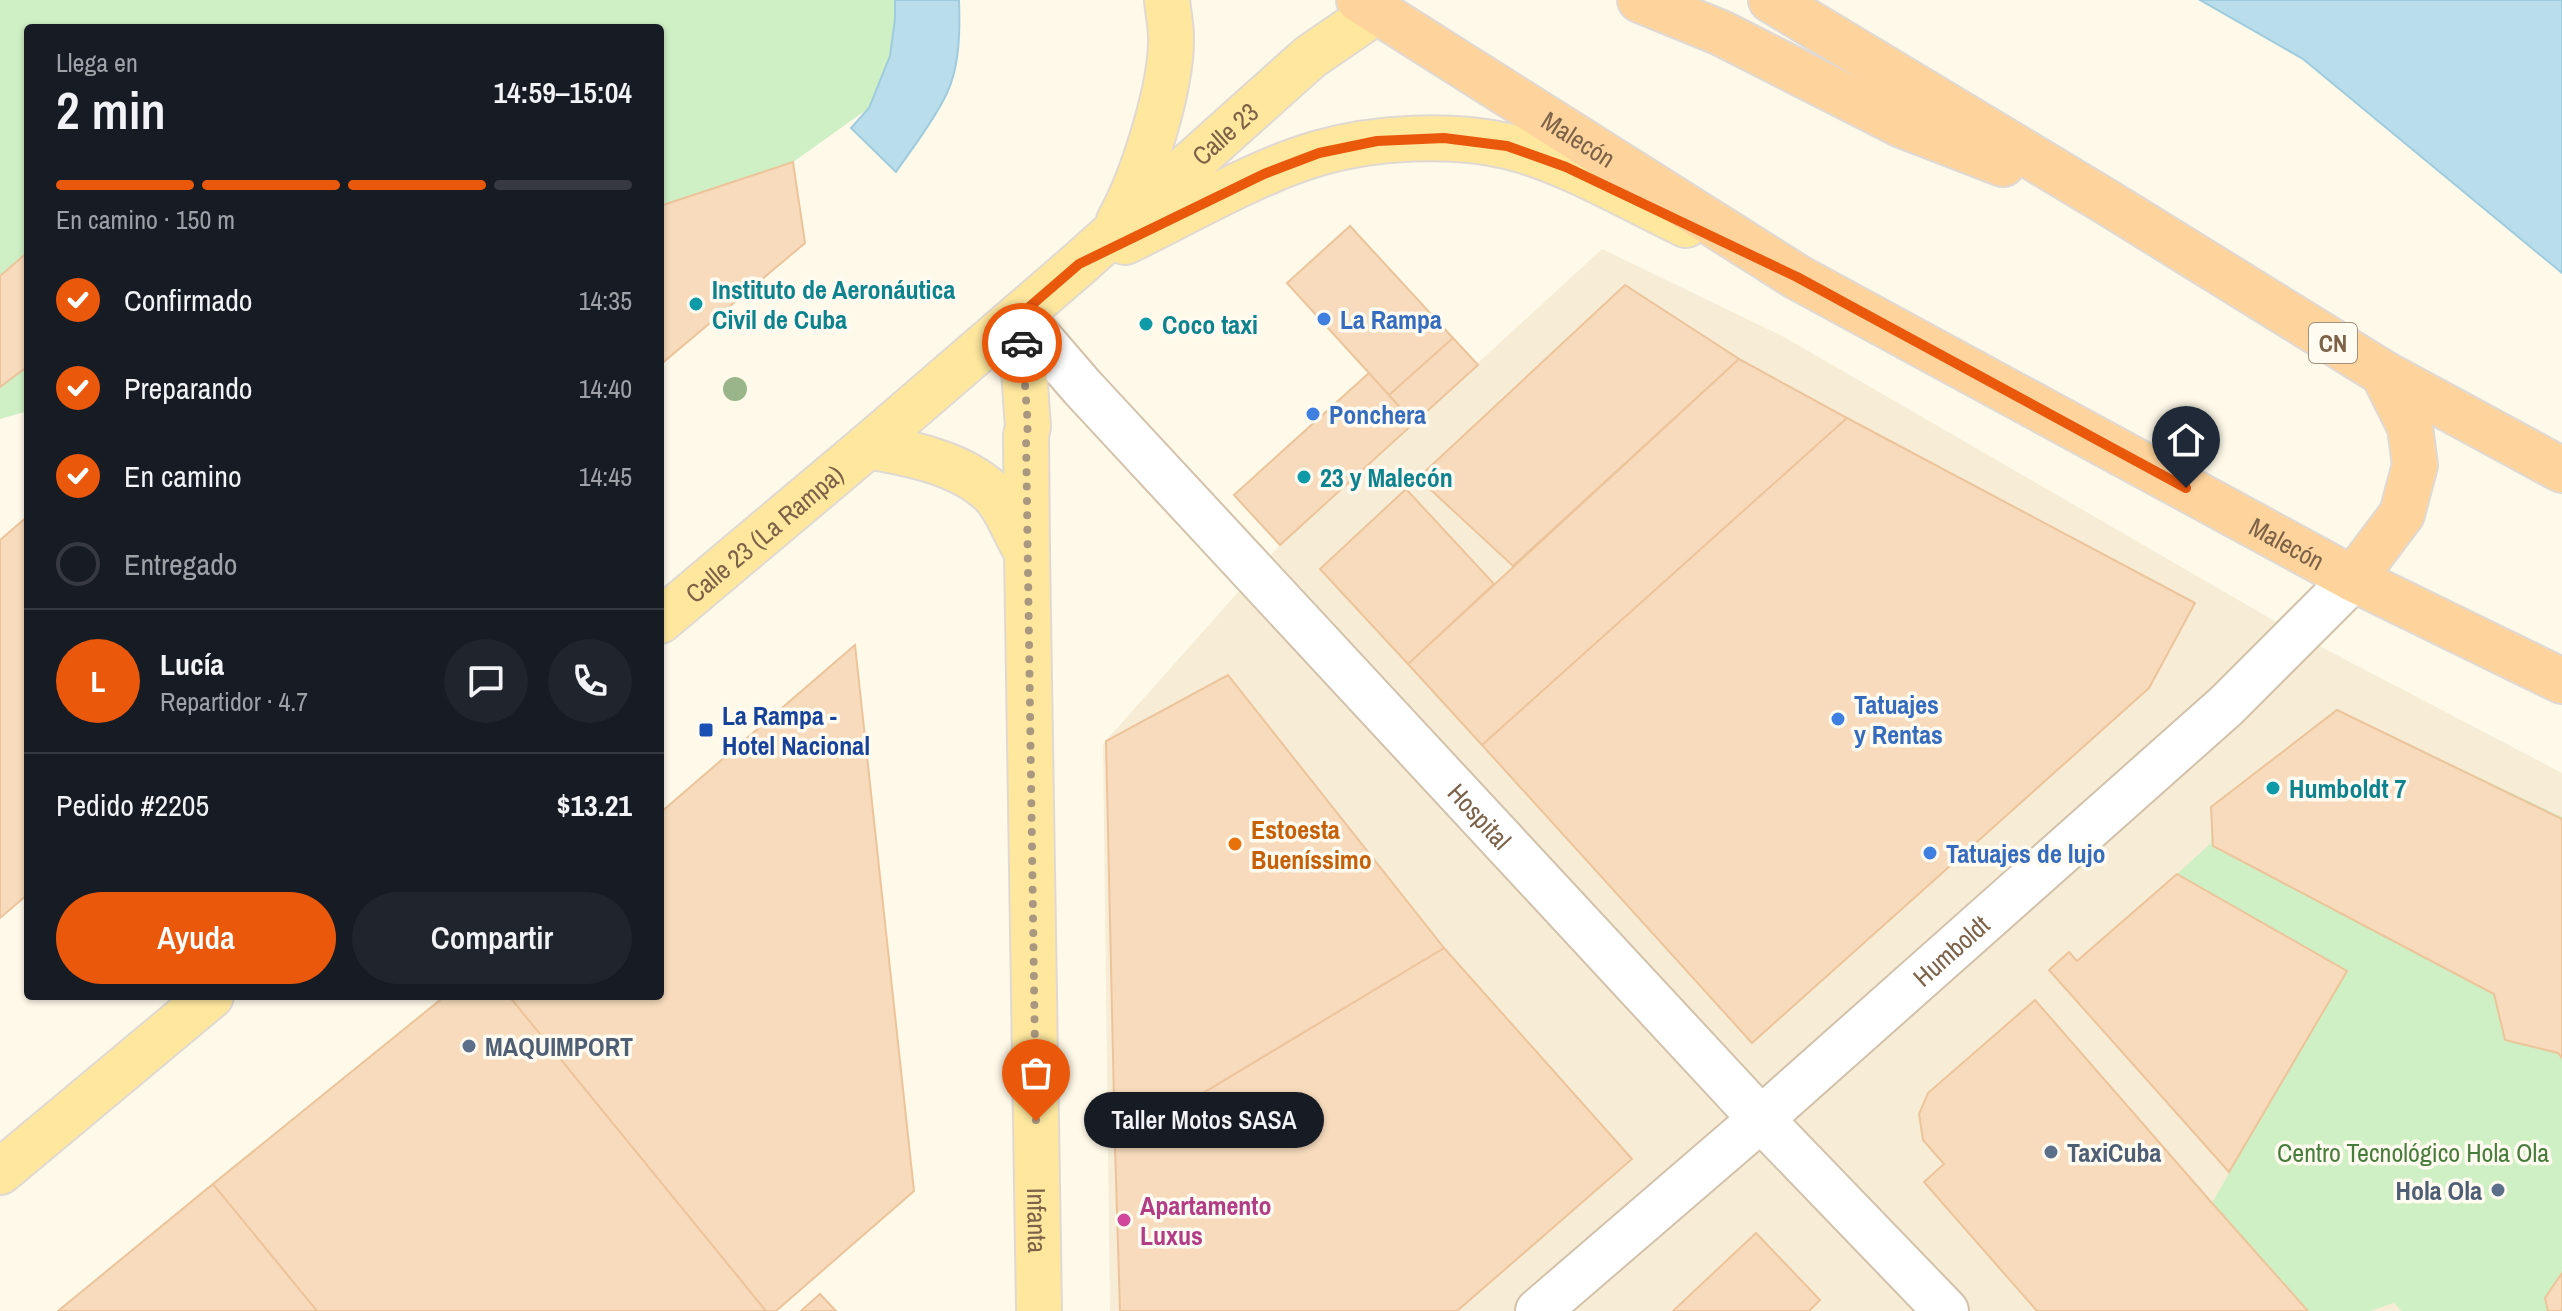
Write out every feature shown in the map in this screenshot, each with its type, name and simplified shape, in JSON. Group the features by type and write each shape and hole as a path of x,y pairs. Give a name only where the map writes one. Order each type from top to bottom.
{"highway":[{"path":"1640,0 1721,33 1902,125 2110,204"},
{"name":"CN","path":"1771,0 2383,373 2562,470"},
{"name":"Malecón","path":"1379,4 1797,277 2353,579 2562,681"},
{"path":"2353,579 2402,514 2415,465 2410,427 2383,373"}],"main road":[{"path":"1079,264 1120,219 1145,155 1166,82 1171,38 1167,0"},
{"name":"Calle 23","path":"868,446 1079,264 1310,57 1379,4"},
{"name":"Calle 23","path":"1079,264 1264,174 1319,153 1377,141 1444,138 1507,146 1566,167 1797,277"},
{"name":"Infanta","path":"1020,315 1028,427 1027,552 1039,1311"},
{"path":"868,446 916,453 974,478 994,494 1027,552"},
{"name":"Calle 23 (La Rampa)","path":"664,618 868,446"},
{"path":"0,1172 206,1000"}],"street":[{"name":"Hospital","path":"1020,315 1082,387 1761,1119 1946,1311"},
{"name":"Humboldt","path":"1538,1311 1761,1119 2226,706 2353,579"}],"shaded area":[{"path":"1602,249 1784,337 2304,638 2562,773 2562,1311 1110,1311 1103,744 1280,545"}],"green space":[{"path":"0,0 895,0 890,56 869,108 793,162 664,205 664,24 24,24 24,412 0,419"},
{"name":"Centro Tecnológico Hola Ola","path":"2337,710 2562,817 2562,1311 2401,1311 2394,1303 2370,1311 2308,1311 2212,1203 2346,971 2177,874 2211,843 2211,807"}],"water":[{"path":"895,0 959,0 957,59 947,93 930,124 896,172 851,128 869,108 890,56"},
{"path":"2200,0 2562,0 2562,273 2303,59"}],"building":[{"name":"Instituto de Aeronáutica Civil de Cuba","path":"793,162 805,243 664,362 664,205"},
{"path":"1350,226 1453,338 1389,395 1287,283"},
{"path":"24,255 24,369 0,387 0,276"},
{"path":"1625,285 1739,359 1513,566 1418,478"},
{"path":"1453,338 1478,365 1414,423 1389,395"},
{"path":"1739,359 1847,418 1482,745 1408,664"},
{"name":"23 y Malecón","path":"1369,373 1414,423 1280,545 1234,495"},
{"path":"1847,418 2195,603 2149,688 1752,1043 1482,745"},
{"path":"1406,489 1494,584 1408,664 1320,569"},
{"path":"24,519 24,897 0,918 0,540"},
{"path":"855,645 914,1191 776,1311 766,1311 512,1000 664,1000 664,810"},
{"name":"Estoesta Bueníssimo","path":"1228,675 1444,948 1115,1146 1106,741"},
{"path":"2337,710 2562,819 2562,1058 2558,1053 2505,1040 2494,994 2213,846 2211,807"},
{"path":"2177,874 2347,971 2229,1172 2049,970 2069,952 2077,961"},
{"path":"1444,948 1632,1159 1457,1311 1120,1311 1115,1146"},
{"path":"440,1000 512,1000 766,1311 317,1311 213,1184"},
{"name":"TaxiCuba","path":"2035,1000 2308,1311 2037,1311 1924,1182 1944,1164 1923,1140 1919,1114 1928,1093"},
{"path":"213,1184 317,1311 58,1311"},
{"path":"1756,1233 1820,1300 1809,1311 1673,1311"},
{"path":"2562,1273 2562,1311 2548,1311 2545,1298"},
{"path":"820,1294 836,1311 801,1311"}],"way so far":[{"path":"1022,343 1028,427 1027,552 1036,1121"}],"place":[{"name":"Instituto de Aeronáutica Civil de Cuba","path":"696,304"},
{"name":"La Rampa","path":"1324,319"},
{"name":"Coco taxi","path":"1146,324"},
{"name":"Ponchera","path":"1313,414"},
{"name":"23 y Malecón","path":"1304,477"},
{"name":"Tatuajes y Rentas","path":"1838,719"},
{"name":"La Rampa - Hotel Nacional","path":"706,730"},
{"name":"Humboldt 7","path":"2273,788"},
{"name":"Estoesta Bueníssimo","path":"1235,844"},
{"name":"Tatuajes de lujo","path":"1930,853"},
{"name":"MAQUIMPORT","path":"469,1046"},
{"name":"Taller Motos SASA","path":"1036,1121"},
{"name":"TaxiCuba","path":"2051,1152"},
{"name":"Hola Ola","path":"2498,1190"},
{"name":"Apartamento Luxus","path":"1124,1220"}],"route":[{"path":"1022,343 1020,315 1079,264 1264,174 1319,153 1377,141 1444,138 1507,146 1566,167 1797,277 2186,488"}]}
